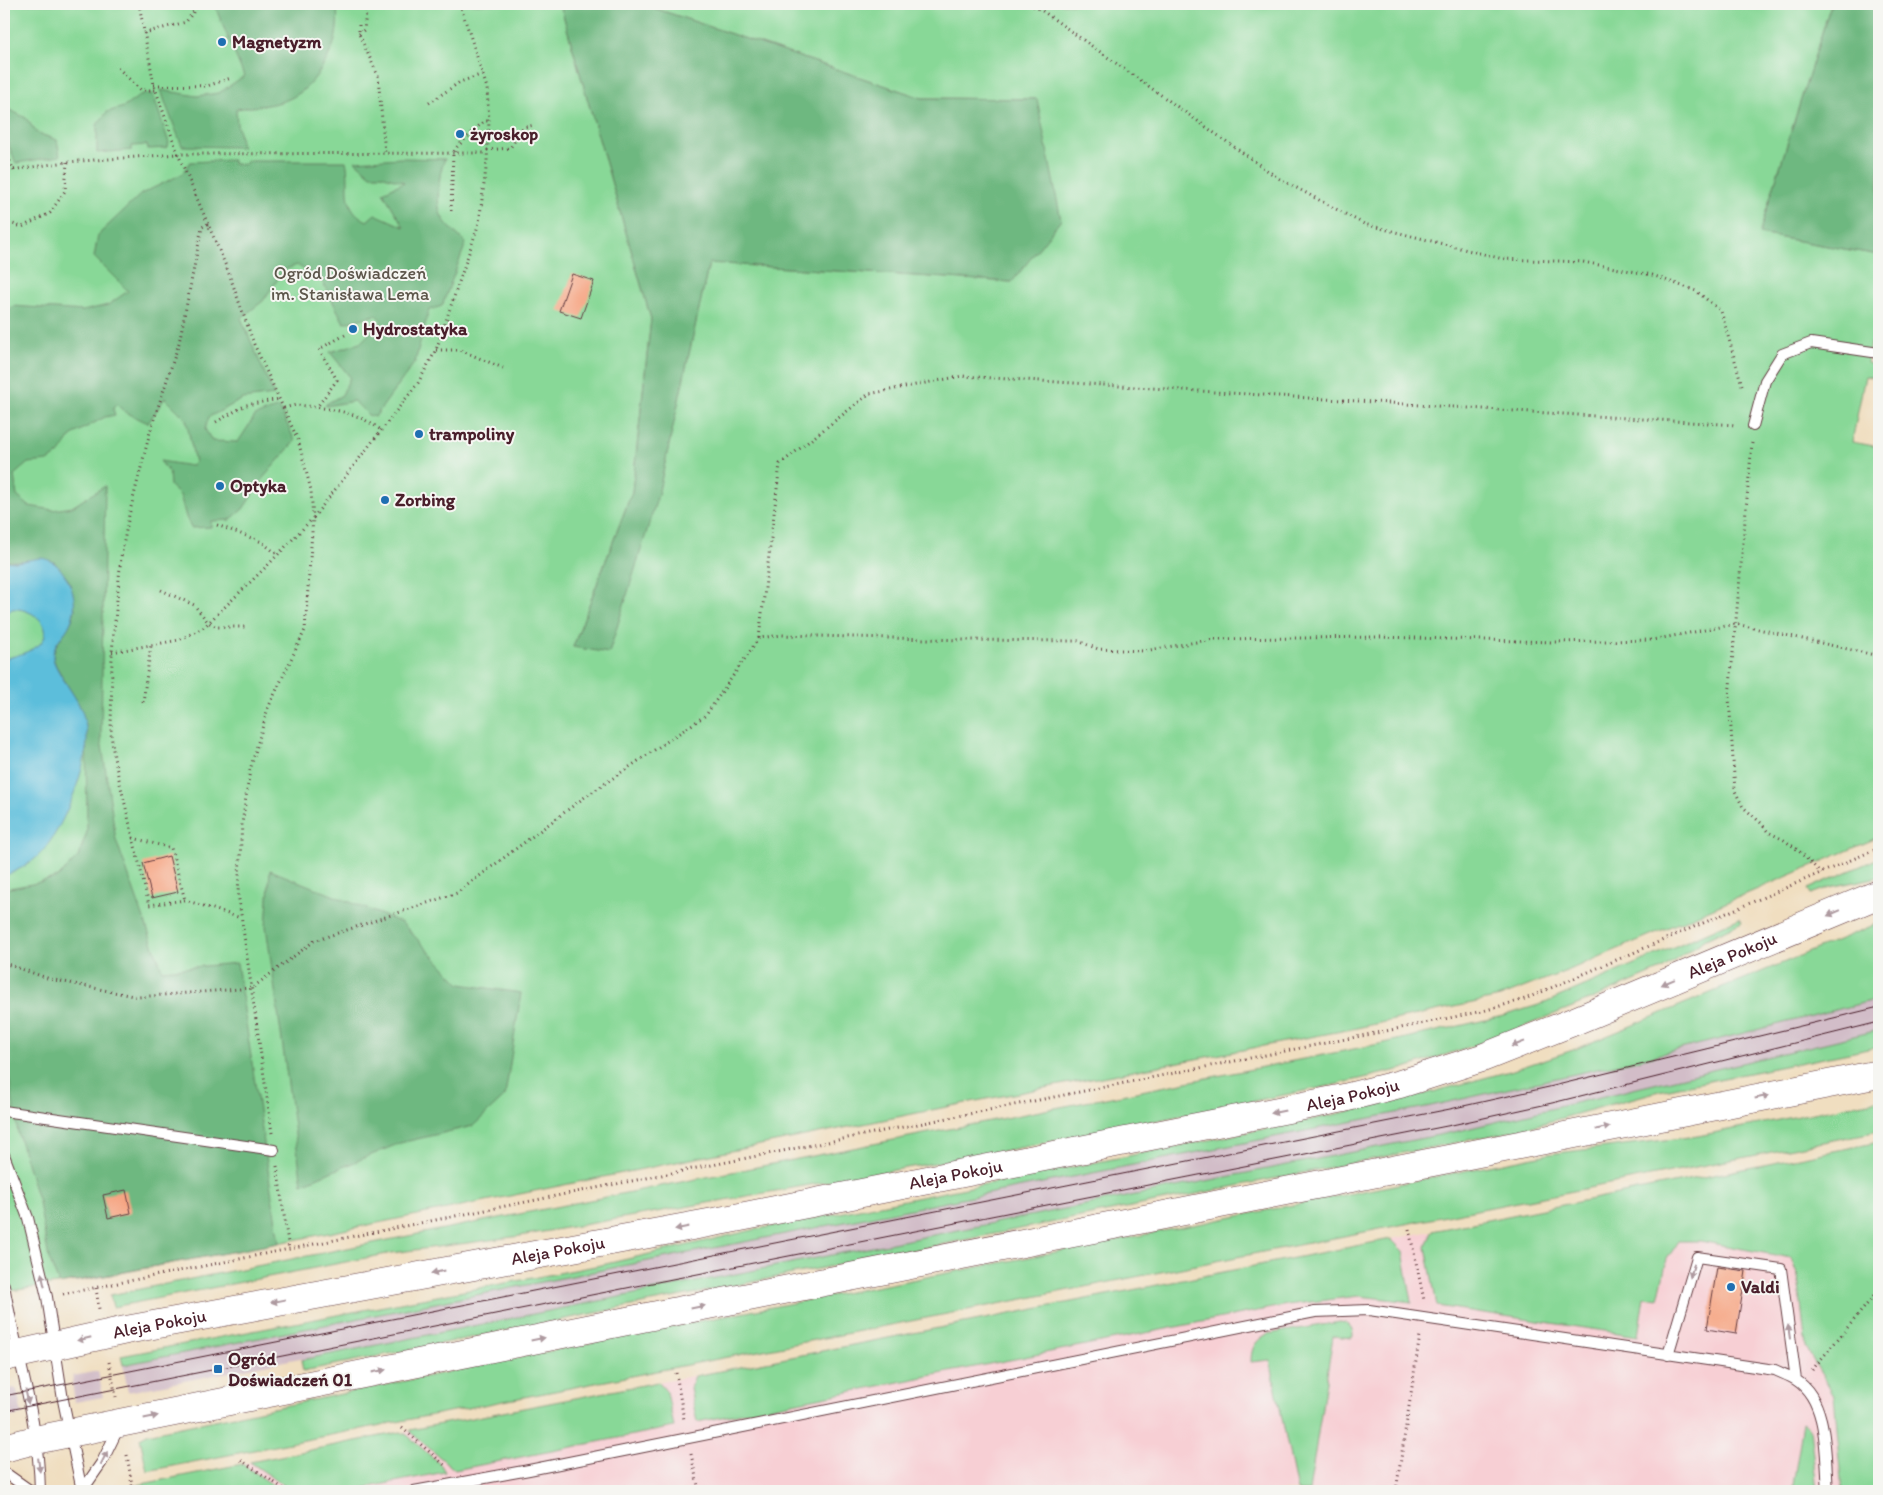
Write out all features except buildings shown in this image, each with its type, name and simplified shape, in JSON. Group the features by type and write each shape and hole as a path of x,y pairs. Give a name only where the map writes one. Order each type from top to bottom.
{"main road":[{"name":"Aleja Pokoju","path":"11,1356 146,1326 730,1219 1344,1098 1400,1084 1482,1058 1579,1020 1879,894"},
{"path":"4,1448 69,1433 642,1318 1879,1074"}],"lane":[{"path":"1754,426 1765,380 1782,354 1811,343 1879,353"},
{"path":"4,1111 274,1150"},
{"path":"4,1155 28,1218 46,1297 69,1433 82,1491"},
{"path":"1668,1355 1696,1257 1781,1269 1796,1380"},
{"path":"4,1285 11,1356 35,1440 40,1473 40,1491"},
{"path":"414,1491 529,1470 1315,1312 1369,1310 1775,1370 1796,1380 1807,1390 1818,1408 1823,1429 1828,1491"},
{"path":"82,1491 98,1469 121,1423"},
{"path":"4,1472 31,1491"}],"path":[{"path":"139,4 154,85 178,154 228,271 254,344 298,440 311,490 313,518 305,630 268,708 250,770 242,824 238,893 289,1250"},
{"path":"144,33 186,22 199,4"},
{"path":"359,34 364,30 367,4"},
{"path":"112,652 179,640 203,628 278,556 313,518 418,383 436,350 479,223 487,151 489,121 487,88 460,4"},
{"path":"1029,4 1049,16 1278,178 1364,224 1503,259 1583,262 1652,275 1696,291 1721,311 1754,426 1729,697 1735,791 1743,807 1768,832 1798,850 1821,873"},
{"path":"359,25 359,34 378,76 385,153"},
{"path":"118,68 141,90 156,90"},
{"path":"429,103 460,82 484,74"},
{"path":"154,85 207,86 231,78"},
{"path":"451,211 453,153 457,146 484,121 489,121"},
{"path":"4,171 67,162 178,154 453,153 487,151 510,148 524,128 535,125"},
{"path":"4,147 14,170"},
{"path":"4,221 22,227 50,213 65,191 67,162"},
{"path":"208,224 202,227 179,343 150,432 121,557 112,652 111,732 114,758 149,904 185,900 241,918"},
{"path":"317,407 338,380 319,349 345,335"},
{"path":"436,350 460,350 503,368"},
{"path":"4,963 50,979 138,997 252,988 314,941 457,893 585,797 706,715 759,638 780,464 869,394 962,376 1754,426"},
{"path":"216,422 246,405 280,399"},
{"path":"284,408 296,404 350,412 381,430"},
{"path":"217,525 262,542 278,556"},
{"path":"161,590 194,606 208,622 216,627 244,628"},
{"path":"759,638 782,635 1078,641 1098,649 1144,651 1214,639 1380,637 1553,642 1652,640 1736,624 1879,656"},
{"path":"143,702 151,645"},
{"path":"133,838 171,848 185,900"},
{"path":"61,1294 1362,1036 1483,1010 1525,998 1579,977 1879,848"},
{"path":"1409,1229 1425,1304"},
{"path":"96,1288 99,1309"},
{"path":"1796,1380 1814,1368 1879,1290"},
{"path":"1396,1491 1421,1329"},
{"path":"108,1359 133,1491"},
{"path":"676,1373 685,1424"},
{"path":"402,1428 463,1481"},
{"path":"690,1449 699,1491"},
{"path":"241,1460 287,1491"}],"shaded area":[{"path":"1879,999 1879,1030 1454,1132 301,1360 300,1358 128,1392 123,1365 1426,1107 1629,1062"},
{"path":"1879,1142 1879,1491 105,1491 1432,1231"},
{"path":"98,1371 103,1397 75,1402 72,1383 73,1376"},
{"path":"14,1388 17,1390 22,1415 4,1418 4,1390"}],"green space":[{"name":"Ogród Doświadczeń im. Stanisława Lema","path":"4,4 560,4 651,319 632,492 573,647 658,494 709,263 1012,282 1037,99 922,98 642,4 1831,4 1759,234 1879,255 1879,345 1870,343 1867,363 1879,366 1879,378 1865,376 1852,442 1879,447 1879,837 1569,970 1500,997 1352,1029 971,1102 309,1237 84,1280 4,1292"},
{"path":"214,4 337,4 335,41 322,68 312,81 300,93 287,100 236,109 242,147 182,146 161,90 197,96 219,93 244,76"},
{"path":"560,4 642,4 922,98 1037,99 1061,220 1012,282 709,263 658,495 609,653 573,647 632,492 651,319"},
{"path":"1831,4 1879,4 1879,255 1759,234"},
{"path":"142,94 153,94 169,143 166,148 148,149 147,145 132,146 132,150 97,153 97,125 107,112 124,107"},
{"path":"6,108 26,118 37,133 57,140 60,156 16,163 4,134 4,109"},
{"name":"Ogród Doświadczeń im. Stanisława Lema","path":"401,158 445,159 439,188 440,212 446,223 466,243 442,306 429,310 415,362 375,417 368,415 354,401 326,406 326,404 342,395 350,377 330,352 360,343 382,321 376,315 344,323 322,281 297,265 284,270 263,301 241,318 274,395 243,399 209,417 205,429 212,441 238,442 255,416 279,407 295,441 264,477 243,509 230,520 211,521 211,527 191,528 180,495 170,486 169,472 160,461 191,466 195,463 186,419 165,398 148,423 125,412 116,404 113,409 115,415 105,417 72,435 60,453 48,461 28,463 14,475 17,496 29,506 53,510 72,507 105,486 101,739 116,840 162,970 237,963 279,1243 59,1284 49,1259 39,1203 18,1133 4,1048 4,889 58,877 78,857 87,832 86,728 80,707 53,658 55,647 72,620 75,609 69,581 54,562 4,561 4,318 13,306 83,311 108,305 128,291 94,257 98,235 141,194 182,174 190,162 233,160 233,164 246,164 246,161 346,161 348,195 353,209 358,215 367,221 375,214 404,227 383,192 404,182 381,175 371,175 355,161"},
{"path":"1879,858 1879,877 1830,887 1811,894 1808,889"},
{"path":"270,870 402,923 460,984 521,993 505,1096 473,1126 400,1143 302,1184 266,926"},
{"path":"1740,918 1742,922 1706,939 1662,969 1587,1001 1493,1039 1402,1069 1334,1085 1014,1149 520,1236 392,1253 113,1307 110,1295 1384,1043 1503,1016 1545,1003"},
{"path":"1879,923 1879,999 1629,1062 1426,1107 123,1365 121,1356 606,1264 753,1230 1310,1120 1425,1094 1510,1071 1573,1050"},
{"path":"1879,1030 1879,1047 1659,1091 1519,1130 303,1371 301,1360 1454,1132"},
{"path":"1879,1100 1879,1131 147,1471 140,1438 147,1434 643,1332 1549,1154 1698,1136"},
{"path":"1879,1142 1879,1491 1843,1491 1834,1396 1806,1348 1798,1277 1791,1258 1700,1241 1679,1241 1667,1259 1658,1299 1644,1297 1638,1336 1437,1306 1426,1247 1432,1231"},
{"path":"1391,1239 1403,1251 1412,1302 1359,1296 1287,1305 697,1422 690,1388 695,1376"},
{"path":"1340,1322 1350,1326 1353,1336 1352,1338 1333,1336 1309,1491 1297,1491 1270,1360 1251,1362 1254,1345 1267,1334"},
{"path":"658,1382 667,1392 674,1427 455,1470 410,1432 410,1430"},
{"path":"1803,1423 1810,1428 1817,1491 1792,1491"},
{"path":"401,1432 407,1435 441,1465 445,1472 348,1491 292,1491 250,1462"},
{"path":"242,1464 282,1491 139,1491 137,1485"}],"water":[{"path":"40,558 51,561 59,568 68,581 73,595 73,617 56,646 53,657 57,668 82,711 87,732 86,753 70,803 46,848 21,868 4,876 4,659 36,647 44,637 45,631 39,619 26,611 12,609 4,616 4,561 16,562"}],"tram line":[{"path":"4,1396 1450,1109 1879,1007"},
{"path":"4,1411 1452,1125 1552,1103 1879,1022"}],"place":[{"name":"Magnetyzm","path":"222,42"},
{"name":"żyroskop","path":"460,134"},
{"name":"Hydrostatyka","path":"353,329"},
{"name":"trampoliny","path":"419,434"},
{"name":"Optyka","path":"220,486"},
{"name":"Zorbing","path":"385,500"},
{"name":"Valdi","path":"1731,1287"},
{"name":"Ogród Doświadczeń 01","path":"218,1369"}]}
